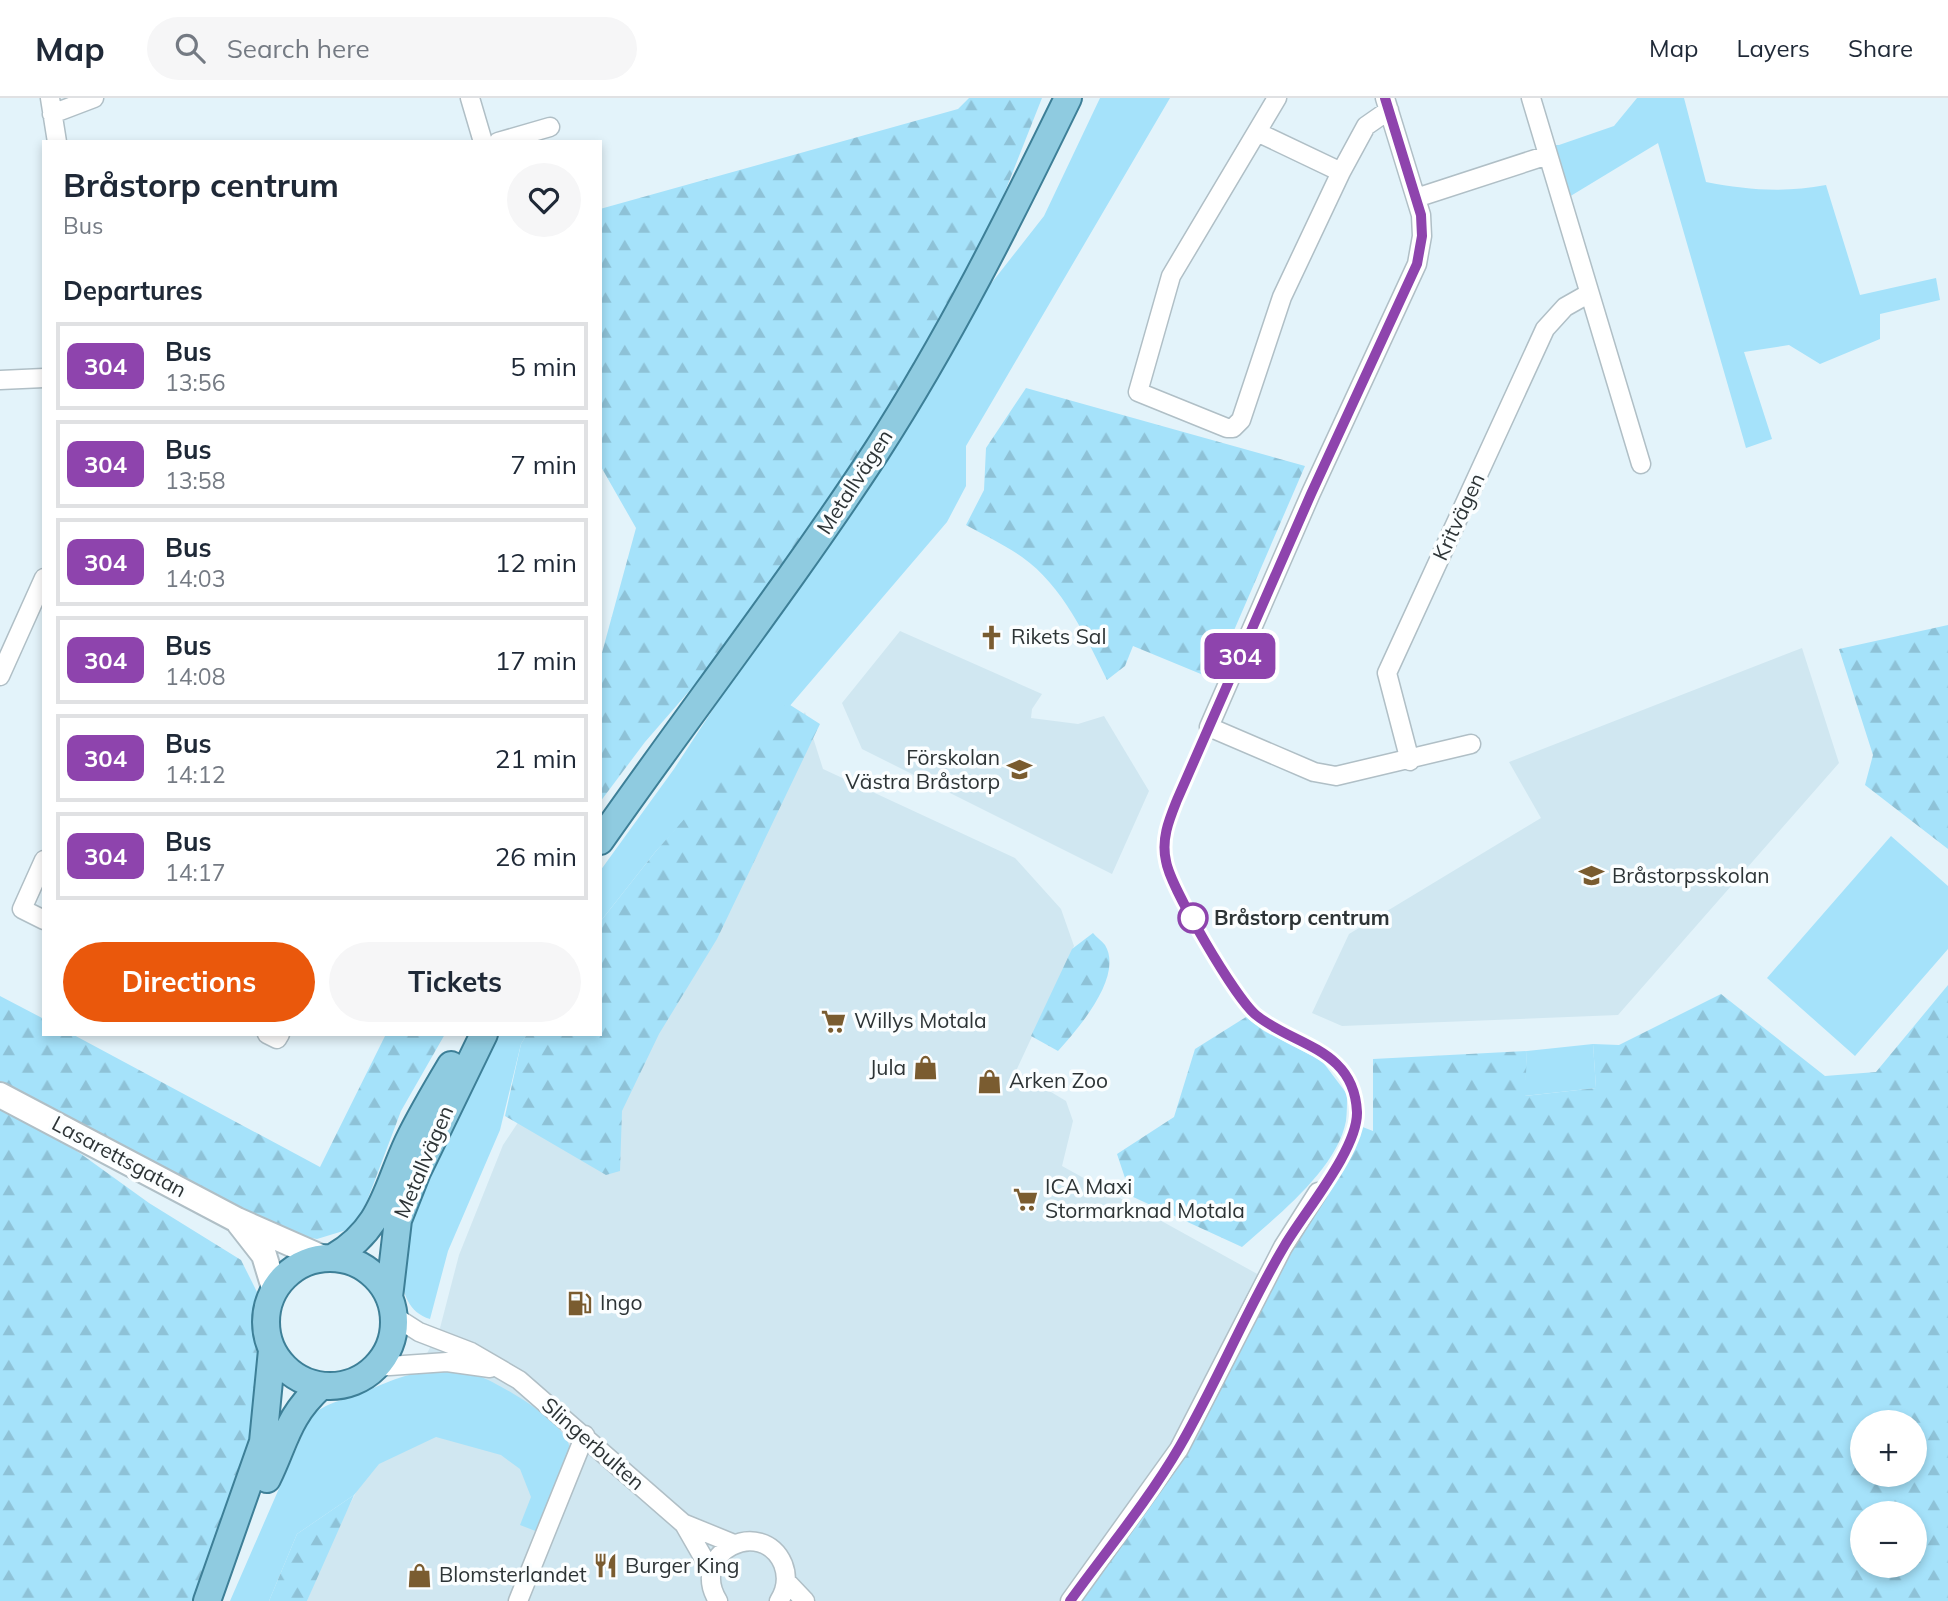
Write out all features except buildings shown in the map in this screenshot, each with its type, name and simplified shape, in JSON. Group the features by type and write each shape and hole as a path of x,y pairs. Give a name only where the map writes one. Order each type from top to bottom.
{"main road":[{"name":"Metallvägen","path":"602,838 763,616 877,449 981,272 1068,98"},
{"name":"Metallvägen","path":"329,1257 357,1244 372,1224 408,1142 469,1036"},
{"name":"Metallvägen","path":"391,1307 398,1220 417,1172 483,1036"},
{"path":"209,1595 263,1442 272,1350 265,1319 274,1288 300,1264 329,1257 368,1270 391,1307 388,1349 375,1367 345,1384 321,1385 292,1374 272,1350"},
{"path":"209,1595 271,1471 289,1423 300,1406 321,1385"}],"street":[{"path":"57,140 51,106 94,98"},
{"path":"470,98 482,140"},
{"path":"1277,98 1171,276 1138,392 1227,428 1237,425 1282,297 1341,172 1366,126 1387,104 1416,198 1422,236 1414,273 1311,494 1209,727 1326,775 1347,776 1471,744"},
{"path":"1531,98 1588,294 1642,464"},
{"path":"505,140 550,127"},
{"path":"1257,132 1341,172"},
{"path":"1416,198 1548,155"},
{"name":"Kritvägen","path":"1410,761 1387,673 1545,330 1565,307 1588,294"},
{"path":"0,380 42,378"},
{"path":"0,676 40,597"},
{"path":"42,864 22,909 42,918"},
{"name":"Lasarettsgatan","path":"0,1095 237,1220 329,1257"},
{"path":"1070,1601 1179,1449 1283,1247 1318,1192"},
{"name":"Lasarettsgatan","path":"237,1220 264,1255 274,1288"},
{"name":"Slingerbulten","path":"391,1307 419,1332 471,1352 519,1380 684,1524 711,1571 712,1589 718,1601"},
{"name":"Slingerbulten","path":"375,1367 447,1362 498,1369"},
{"path":"519,1601 584,1436"},
{"name":"Slingerbulten","path":"684,1524 734,1544 751,1541 771,1549 782,1561 786,1581"},
{"path":"711,1571 722,1552 734,1544"},
{"path":"779,1601 786,1581 805,1601"}],"shaded area":[{"name":"Förskolan Västra Bråstorp","path":"900,631 1042,694 1032,709 1031,718 1078,724 1104,716 1149,791 1112,874 862,749 842,703"},
{"name":"Bråstorpsskolan","path":"1802,648 1839,763 1618,1015 1342,1026 1312,1013 1349,934 1541,818 1509,762"},
{"path":"805,712 823,769 1015,858 1061,909 1074,946 1016,1071 1066,1101 1073,1121 1062,1166 1270,1281 1187,1440 1070,1601 307,1601 329,1545 440,1328 459,1255 503,1145 576,1036 602,1036 602,998"}],"green space":[{"path":"969,98 1042,98 946,341 834,524 645,742 602,799 602,653 636,528 602,468 602,208 958,109"},
{"path":"1100,98 1170,98 966,446 966,486 947,522 788,708 656,851 602,919 602,868 674,769 834,524 946,341 1044,216"},
{"path":"1637,98 1684,98 1706,182 1766,190 1826,185 1860,295 1936,278 1940,300 1880,314 1880,339 1820,364 1789,345 1744,352 1772,439 1746,448 1658,143 1564,200 1546,145 1559,145 1614,126"},
{"path":"1026,388 1305,466 1213,679 1133,646 1125,666 1107,680 1072,613 1050,582 1022,557 966,525 984,490 986,448"},
{"path":"1948,625 1948,849 1865,785 1873,755 1839,649"},
{"path":"787,703 820,724 717,939 659,1034 622,1111 620,1171 606,1175 505,1116 521,1044 526,1036 602,1036 602,919 656,851"},
{"path":"1891,836 1948,886 1948,949 1855,1056 1767,978"},
{"path":"1093,933 1105,945 1109,958 1104,986 1087,1016 1058,1051 1031,1036 1072,949"},
{"path":"1948,985 1948,1601 1070,1601 1187,1440 1360,1126 1373,1131 1373,1059 1527,1051 1525,1096 1596,1088 1593,1044 1619,1045 1721,994 1825,1076 1876,1072"},
{"path":"0,996 42,1018 42,1036 76,1036 320,1167 385,1036 444,1036 401,1111 367,1201 353,1228 317,1239 293,1235 178,1176 6,1100 149,1203 241,1260 257,1292 253,1312 258,1360 257,1412 247,1464 192,1601 0,1601"},
{"path":"1246,1017 1264,1031 1322,1061 1347,1094 1347,1104 1346,1121 1331,1157 1304,1190 1242,1247 1131,1196 1117,1154 1174,1117 1195,1049"},
{"path":"496,1036 526,1036 521,1044 500,1130 448,1251 430,1319 418,1313 409,1303 401,1277 401,1262 409,1213"},
{"path":"1593,1044 1596,1088 1524,1096 1527,1051"},
{"path":"447,1369 475,1375 502,1387 530,1404 564,1435 569,1445 567,1464 538,1532 520,1525 531,1497 520,1469 501,1455 436,1437 379,1464 354,1495 297,1534 269,1601 230,1601 311,1415 329,1405 400,1378"},
{"path":"354,1495 307,1601 269,1601 297,1534"}],"bus line":[{"name":"304","path":"1070,1601 1179,1449 1283,1247 1346,1154 1356,1123 1357,1111 1351,1088 1333,1060 1312,1045 1256,1016 1239,996 1170,876 1164,848 1167,826 1177,800 1311,494 1417,264 1422,236 1421,215 1385,98"}],"place":[{"name":"Rikets Sal","path":"991,637"},
{"name":"Förskolan Västra Bråstorp","path":"1020,770"},
{"name":"Bråstorpsskolan","path":"1592,876"},
{"name":"Bråstorp centrum","path":"1193,918"},
{"name":"Willys Motala","path":"834,1021"},
{"name":"Jula","path":"926,1068"},
{"name":"Arken Zoo","path":"989,1081"},
{"name":"ICA Maxi Stormarknad Motala","path":"1025,1199"},
{"name":"Ingo","path":"580,1303"},
{"name":"Burger King","path":"605,1566"},
{"name":"Blomsterlandet","path":"419,1575"}]}
